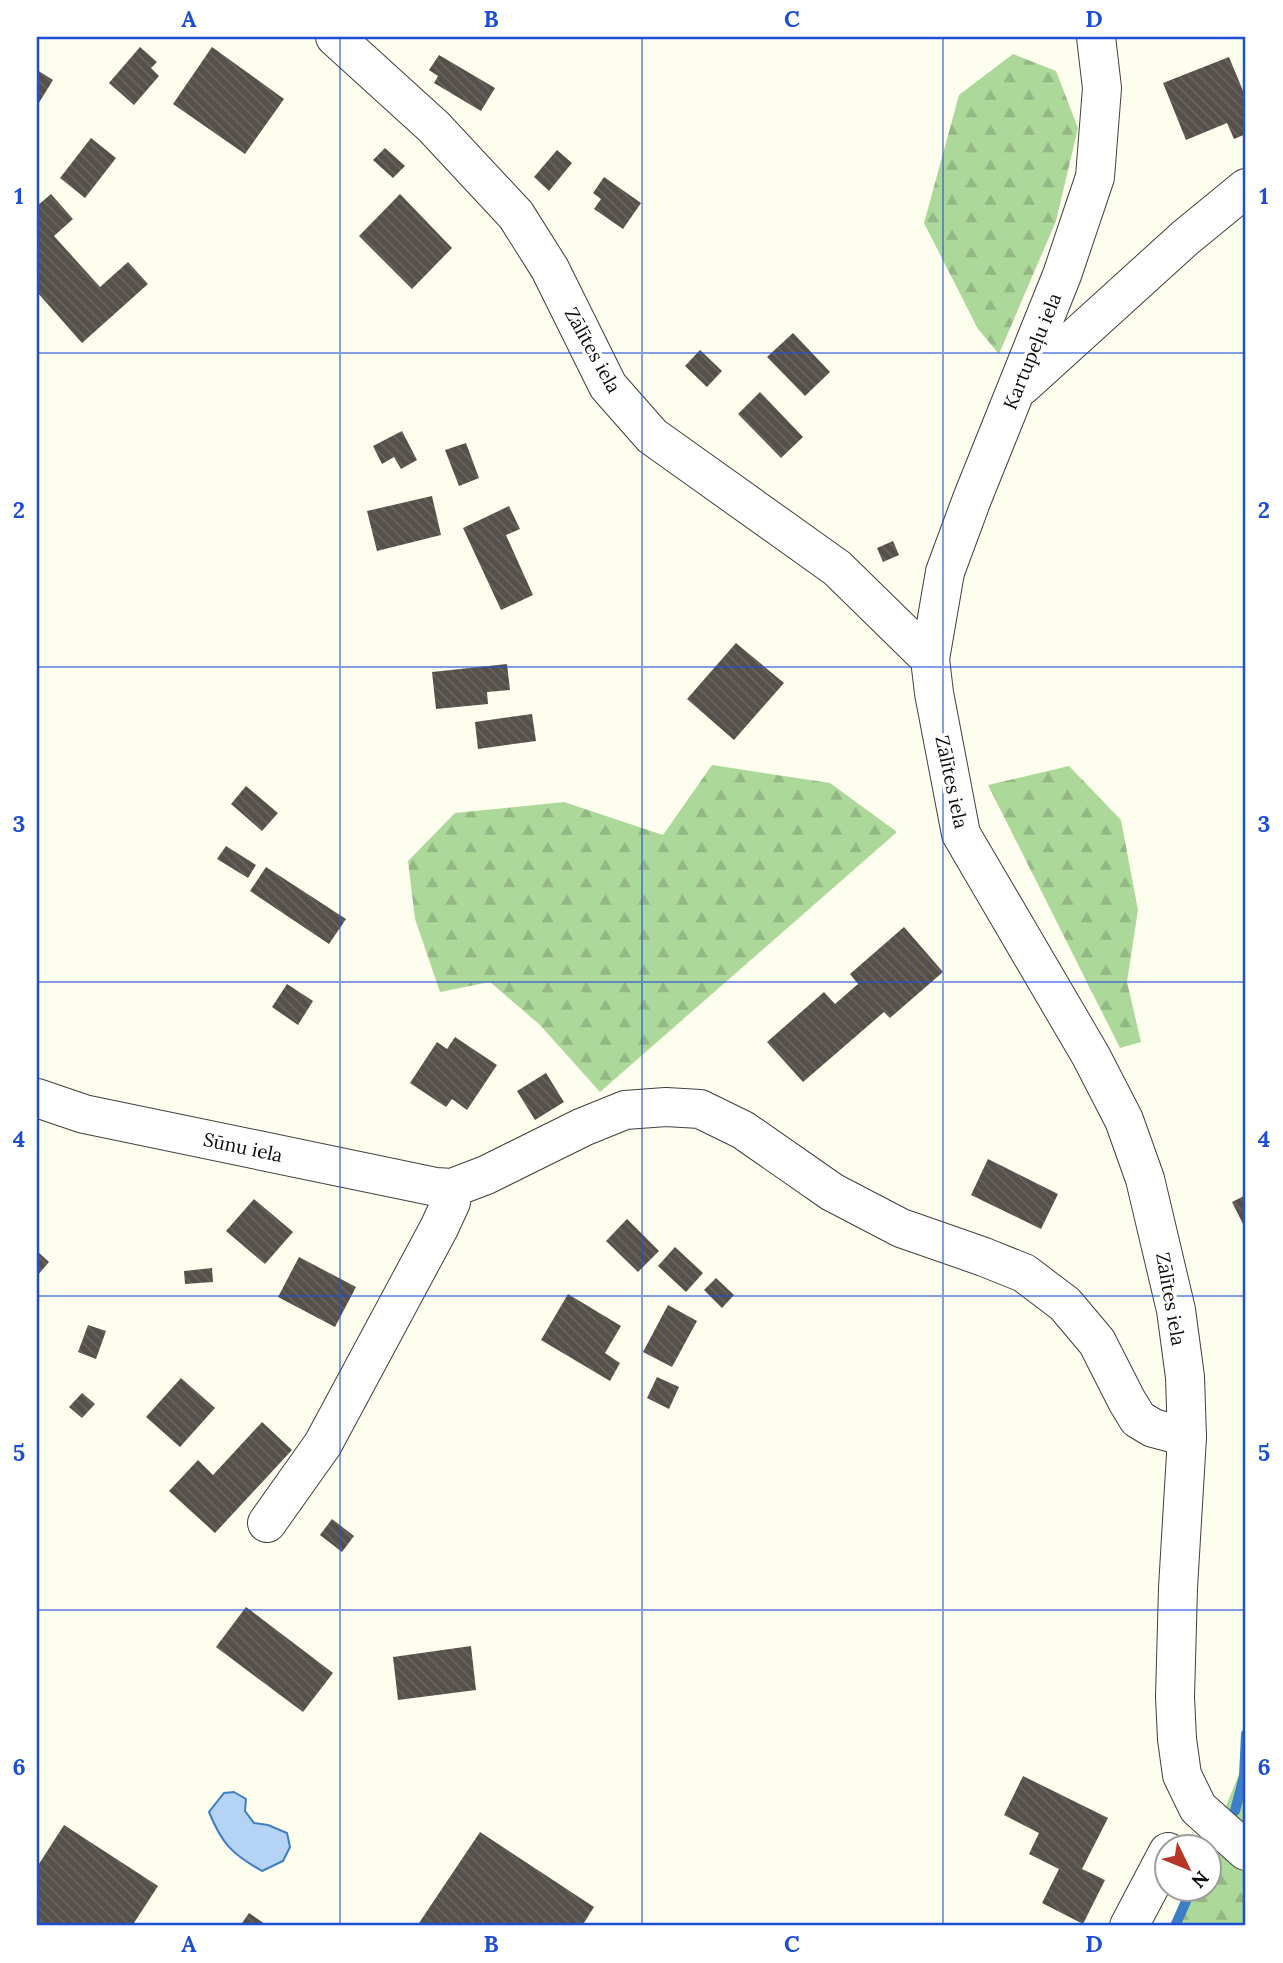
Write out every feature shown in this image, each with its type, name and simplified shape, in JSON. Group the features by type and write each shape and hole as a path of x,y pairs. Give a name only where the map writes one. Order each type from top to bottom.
{"street":[{"name":"Zālītes iela","path":"335,37 434,127 516,215 550,269 608,386 652,436 837,568 930,659 961,834 1091,1056 1124,1120 1145,1179 1176,1310 1185,1377 1187,1437 1174,1697 1182,1775 1198,1808"},
{"name":"Kartupeļu iela","path":"930,659 945,572 1062,275 1095,177 1102,88 1096,37"},
{"path":"1016,392 1185,238 1246,188"},
{"name":"Sūnu iela","path":"37,1098 84,1114 436,1187 452,1188"},
{"path":"267,1523 323,1444 439,1228 451,1202 452,1188 486,1175 583,1127 625,1110 666,1107 701,1109 743,1130 832,1192 901,1228 1024,1273 1065,1304 1097,1342 1138,1419 1153,1428 1187,1437"},
{"path":"1178,1834 1198,1808 1246,1851"},
{"path":"1129,1926 1154,1877"}],"green space":[{"path":"1013,54 1056,71 1078,128 1056,221 999,354 978,329 924,223 959,95"},
{"path":"712,765 830,783 897,832 600,1092 540,1025 490,982 440,992 415,919 408,861 455,813 564,802 663,835"},
{"path":"1069,766 1121,820 1138,910 1127,982 1141,1042 1120,1048 988,785"},
{"path":"1246,1705 1246,1926 1177,1926 1186,1904 1224,1904 1224,1834 1214,1834 1240,1772"}],"water":[{"path":"234,1792 246,1799 245,1811 254,1823 268,1825 287,1833 290,1847 283,1861 262,1871 235,1853 224,1840 209,1812 224,1793"}],"building":[{"path":"140,47 157,62 151,68 159,76 134,105 109,83"},
{"path":"212,47 284,99 245,154 173,104"},
{"path":"439,55 495,88 481,111 434,83 438,76 429,70"},
{"path":"1229,57 1246,98 1246,134 1234,139 1227,123 1186,140 1163,83"},
{"path":"37,70 53,80 37,106"},
{"path":"91,138 116,158 85,198 60,178"},
{"path":"385,148 405,166 393,178 373,160"},
{"path":"557,150 572,163 549,191 534,177"},
{"path":"604,177 641,203 623,229 594,209 601,199 593,193"},
{"path":"51,194 73,219 54,236 100,287 128,262 148,284 82,343 37,292 37,206"},
{"path":"400,194 452,248 412,289 359,236"},
{"path":"793,333 830,372 805,396 767,357"},
{"path":"700,350 722,371 707,387 685,366"},
{"path":"760,392 803,437 781,458 738,414"},
{"path":"402,431 417,460 401,469 394,457 382,464 373,446"},
{"path":"466,443 479,478 459,486 445,450"},
{"path":"432,496 441,535 377,551 367,511"},
{"path":"509,506 520,529 506,535 533,595 501,610 463,528"},
{"path":"893,541 899,555 883,562 877,548"},
{"path":"736,643 784,683 734,740 687,699"},
{"path":"507,664 510,690 487,692 488,704 436,709 432,672"},
{"path":"532,714 536,741 478,749 475,722"},
{"path":"246,786 278,813 262,831 231,804"},
{"path":"226,846 256,865 248,878 217,859"},
{"path":"266,867 346,919 329,944 250,891"},
{"path":"904,927 943,972 890,1018 884,1012 803,1082 767,1042 824,992 835,1004 858,984 850,974"},
{"path":"287,984 313,1001 298,1025 272,1007"},
{"path":"455,1037 497,1065 467,1110 452,1099 446,1107 410,1083 437,1042 447,1049"},
{"path":"546,1073 564,1102 535,1120 517,1091"},
{"path":"988,1159 1058,1194 1041,1229 971,1195"},
{"path":"1246,1195 1246,1230 1232,1202"},
{"path":"254,1199 293,1232 265,1264 226,1231"},
{"path":"627,1219 659,1251 638,1272 606,1241"},
{"path":"675,1247 703,1273 686,1292 658,1266"},
{"path":"37,1251 49,1262 37,1276"},
{"path":"299,1257 356,1287 335,1327 278,1297"},
{"path":"212,1268 213,1282 185,1284 184,1271"},
{"path":"716,1278 734,1295 722,1308 704,1290"},
{"path":"568,1294 621,1326 605,1353 620,1363 610,1381 541,1340"},
{"path":"668,1305 697,1321 672,1367 643,1352"},
{"path":"88,1325 106,1331 96,1359 78,1352"},
{"path":"657,1377 679,1387 669,1409 647,1398"},
{"path":"181,1378 215,1408 180,1447 146,1417"},
{"path":"82,1393 95,1404 82,1418 69,1407"},
{"path":"262,1422 292,1450 215,1533 169,1491 198,1460 213,1475"},
{"path":"332,1519 354,1536 342,1552 320,1535"},
{"path":"246,1607 333,1673 303,1712 216,1647"},
{"path":"471,1646 476,1690 398,1700 393,1657"},
{"path":"1023,1776 1108,1818 1082,1869 1105,1880 1083,1924 1042,1903 1059,1869 1029,1854 1039,1833 1004,1815"},
{"path":"64,1825 158,1886 132,1926 37,1926 37,1867"},
{"path":"480,1832 594,1907 582,1926 417,1926"},
{"path":"249,1913 268,1926 240,1926"}],"waterway":[{"path":"1235,1811 1244,1776 1246,1734"},
{"path":"1175,1926 1185,1904"}]}
